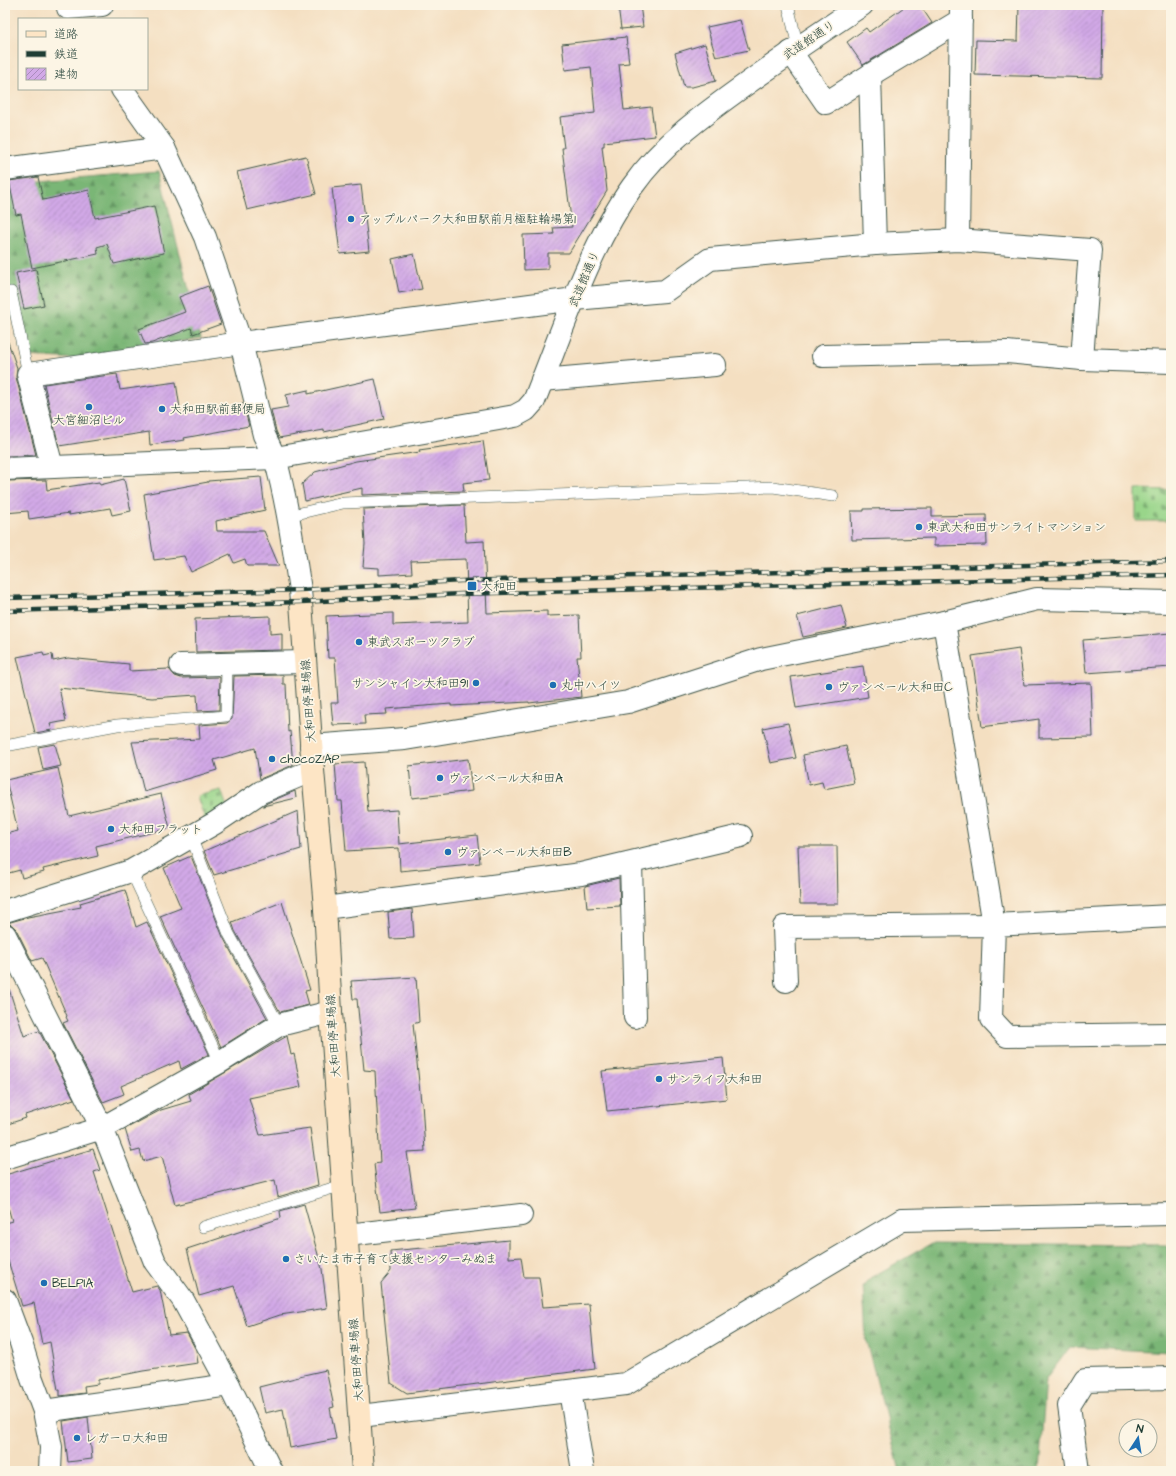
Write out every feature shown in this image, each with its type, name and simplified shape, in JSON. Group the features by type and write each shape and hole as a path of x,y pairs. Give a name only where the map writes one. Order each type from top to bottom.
{"main road":[{"name":"大和田停車場線","path":"301,602 311,746 325,908 363,1471"}],"street":[{"path":"70,11 102,5"},
{"name":"武道館通り","path":"5,469 275,458 515,416 526,410 534,401 596,250 632,186 654,160 680,134 720,103 794,50 862,5"},
{"path":"794,50 826,103 961,13"},
{"path":"958,240 961,13"},
{"path":"870,74 875,244"},
{"path":"123,90 164,148 205,237 241,343 264,435 275,458 282,484 301,602"},
{"path":"5,169 164,148"},
{"path":"52,467 28,374 241,343 575,299 665,291 710,259 875,244 958,240 1090,250 1082,359"},
{"path":"823,356 1007,352 1082,359 1171,362"},
{"path":"542,380 714,366"},
{"path":"311,746 405,739 628,702 761,659 944,622 1037,599 1171,602"},
{"path":"944,622 994,925 991,1019 1007,1036 1171,1034"},
{"path":"181,665 305,662"},
{"path":"5,911 131,871 215,823 261,792 313,770"},
{"path":"325,908 582,874 741,836"},
{"path":"631,863 635,1017"},
{"path":"786,981 784,927 994,925 1171,916"},
{"path":"5,935 102,1128 155,1262 183,1300 229,1385 272,1471"},
{"path":"5,1158 102,1128 220,1062 279,1025 331,1012"},
{"path":"360,1416 626,1384 902,1220 1171,1214"},
{"path":"347,1235 521,1215"},
{"path":"5,1300 13,1344 32,1379 44,1411 51,1447 50,1471"},
{"path":"1078,1471 1069,1406 1085,1380 1171,1378"},
{"path":"44,1411 229,1385"},
{"path":"570,1391 583,1471"}],"lane":[{"path":"788,5 794,50"},
{"path":"5,293 10,292 28,374"},
{"path":"288,516 343,503 773,487 833,496"},
{"path":"5,746 117,725 226,716 227,664"},
{"path":"191,837 229,934 279,1025"},
{"path":"131,871 220,1062"},
{"path":"203,1227 343,1185"}],"green space":[{"path":"159,171 201,338 78,359 27,356 5,291 5,184"},
{"path":"1136,489 1171,490 1171,521 1136,521"},
{"path":"221,790 228,810 206,823 197,796"},
{"path":"932,1243 1167,1245 1171,1279 1171,1352 1070,1347 1046,1379 1039,1471 900,1471 866,1340 863,1285 870,1278"}],"building":[{"path":"618,5 640,5 643,27 621,29"},
{"path":"907,5 920,5 932,23 863,65 847,42 866,28 869,32"},
{"path":"1019,5 1103,5 1102,78 975,75 976,40 1018,41"},
{"path":"740,20 749,50 716,57 707,27"},
{"path":"626,37 629,63 619,64 624,110 651,107 655,136 604,142 604,146 602,146 607,191 569,253 548,253 548,269 524,270 523,235 554,234 553,228 572,227 562,148 564,148 560,117 595,113 591,67 565,70 562,44"},
{"path":"705,44 716,81 692,87 684,87 675,53"},
{"path":"306,156 316,194 247,210 237,172"},
{"path":"38,177 43,200 89,190 95,218 154,206 164,253 114,264 107,244 97,247 98,254 32,268 21,214 16,215 9,181"},
{"name":"アップルパーク大和田駅前月極駐輪場第1","path":"361,185 369,251 340,254 332,188"},
{"path":"414,254 422,289 399,293 392,259"},
{"path":"36,269 44,305 24,309 16,273"},
{"path":"208,286 221,324 193,334 191,328 152,343 145,344 139,329 185,312 179,297"},
{"path":"5,342 8,342 17,368 16,377 36,455 5,456"},
{"path":"117,374 120,390 176,382 181,415 243,403 249,426 184,438 185,440 150,445 149,432 59,446 44,384"},
{"path":"375,379 384,419 324,432 324,430 279,438 271,410 288,407 286,395 308,390 308,394"},
{"path":"483,441 489,480 463,483 464,491 362,495 362,488 305,501 302,484 315,472 356,461"},
{"path":"261,477 265,510 216,521 217,531 264,531 279,566 247,566 245,559 234,563 230,554 191,572 184,556 154,560 144,494 208,481"},
{"path":"124,479 131,511 112,515 110,508 69,515 69,513 29,519 28,511 5,513 5,481 46,480 47,490 99,482 100,485"},
{"path":"464,505 466,542 484,541 487,613 547,611 547,616 579,615 581,657 577,657 581,697 529,703 451,706 451,704 386,709 387,714 364,715 365,724 333,725 331,703 338,703 335,658 328,658 326,616 393,613 393,625 468,622 466,559 411,561 412,573 379,575 379,568 363,567 365,544 363,509"},
{"name":"東武大和田サンライトマンション","path":"932,508 932,516 986,515 987,545 934,546 934,538 852,540 851,511 864,511 864,509"},
{"path":"841,605 847,628 803,637 797,616"},
{"path":"270,616 270,634 282,633 282,650 196,652 195,619"},
{"path":"1171,633 1171,667 1086,673 1083,640"},
{"path":"1019,649 1024,685 1091,683 1093,737 1039,738 1039,719 982,727 972,656"},
{"path":"43,652 44,656 52,654 53,661 68,658 129,664 129,671 169,669 175,676 181,678 220,677 219,710 198,711 197,695 152,698 59,688 66,721 50,724 52,730 35,733 17,657"},
{"name":"ヴァンベール大和田C","path":"863,666 868,697 796,708 791,677"},
{"path":"283,675 283,684 286,684 288,732 290,731 293,765 260,779 255,748 214,760 217,770 144,792 132,742 200,739 199,725 227,723 232,719 234,676"},
{"path":"788,723 796,758 771,763 763,728"},
{"path":"55,744 61,766 43,770 38,747"},
{"path":"846,746 854,783 824,789 822,782 809,785 803,755"},
{"name":"ヴァンベール大和田A","path":"468,759 472,791 412,798 409,766"},
{"path":"364,762 368,812 397,810 399,844 477,835 480,863 400,871 399,848 346,851 342,801 338,801 335,764"},
{"path":"58,768 69,816 161,794 170,828 96,846 98,856 43,869 44,872 22,878 20,870 5,874 5,834 18,831 6,780"},
{"path":"295,791 296,798 263,806 267,803"},
{"path":"298,811 301,849 214,875 204,851"},
{"path":"798,846 837,846 838,904 800,904"},
{"path":"191,856 223,937 267,1018 221,1047 160,916 181,908 164,868"},
{"path":"619,878 620,906 587,908 585,886"},
{"path":"125,890 136,927 147,922 209,1054 181,1069 179,1061 121,1086 124,1094 103,1102 63,1023 68,1021 67,1016 42,958 32,961 16,929 7,923 28,917 81,907 80,903"},
{"path":"282,902 310,990 305,991 309,1005 280,1012 235,931 232,922"},
{"path":"412,909 414,938 390,939 388,912"},
{"path":"416,977 419,1022 413,1024 422,1102 425,1151 407,1152 415,1208 380,1212 374,1164 380,1163 375,1071 364,1070 357,999 353,999 351,981"},
{"path":"9,989 24,1036 39,1031 74,1099 25,1115 26,1118 5,1125 5,990"},
{"path":"287,1036 291,1055 294,1054 301,1087 249,1098 260,1135 310,1128 318,1185 278,1197 275,1180 175,1205 162,1156 143,1161 140,1150 132,1152 125,1129 161,1110 191,1101 189,1094"},
{"name":"サンライフ大和田","path":"723,1058 727,1099 607,1111 602,1071"},
{"path":"93,1149 100,1170 94,1172 132,1292 157,1286 160,1290 169,1335 187,1333 196,1350 198,1363 143,1371 98,1380 98,1384 84,1386 85,1393 60,1396 50,1342 42,1344 34,1303 22,1306 5,1251 5,1223 12,1221 5,1197 5,1175"},
{"path":"304,1204 322,1269 327,1308 280,1315 247,1326 234,1286 199,1296 187,1249 281,1218 280,1211"},
{"path":"509,1240 509,1258 521,1257 524,1277 539,1277 543,1307 589,1304 595,1369 407,1393 391,1383 381,1283 391,1271 390,1251"},
{"path":"326,1370 334,1407 330,1408 336,1439 290,1448 283,1409 265,1413 259,1387"},
{"name":"レガーロ大和田","path":"88,1417 92,1459 68,1462 63,1421"}],"railway":[{"path":"5,598 300,590 461,581 1171,561"},
{"path":"5,611 301,602 461,594 1171,575"}],"place":[{"name":"アップルパーク大和田駅前月極駐輪場第1","path":"351,219"},
{"name":"大宮細沼ビル","path":"89,407"},
{"name":"大和田駅前郵便局","path":"162,409"},
{"name":"東武大和田サンライトマンション","path":"919,527"},
{"name":"大和田","path":"472,586"},
{"name":"東武スポーツクラブ","path":"359,642"},
{"name":"サンシャイン大和田91","path":"476,683"},
{"name":"丸中ハイツ","path":"553,685"},
{"name":"ヴァンベール大和田C","path":"829,687"},
{"name":"chocoZAP","path":"272,759"},
{"name":"ヴァンベール大和田A","path":"440,778"},
{"name":"大和田フラット","path":"111,829"},
{"name":"ヴァンベール大和田B","path":"448,852"},
{"name":"サンライフ大和田","path":"659,1079"},
{"name":"さいたま市子育て支援センターみぬま","path":"286,1259"},
{"name":"BELPIA","path":"44,1283"},
{"name":"レガーロ大和田","path":"77,1438"}]}
